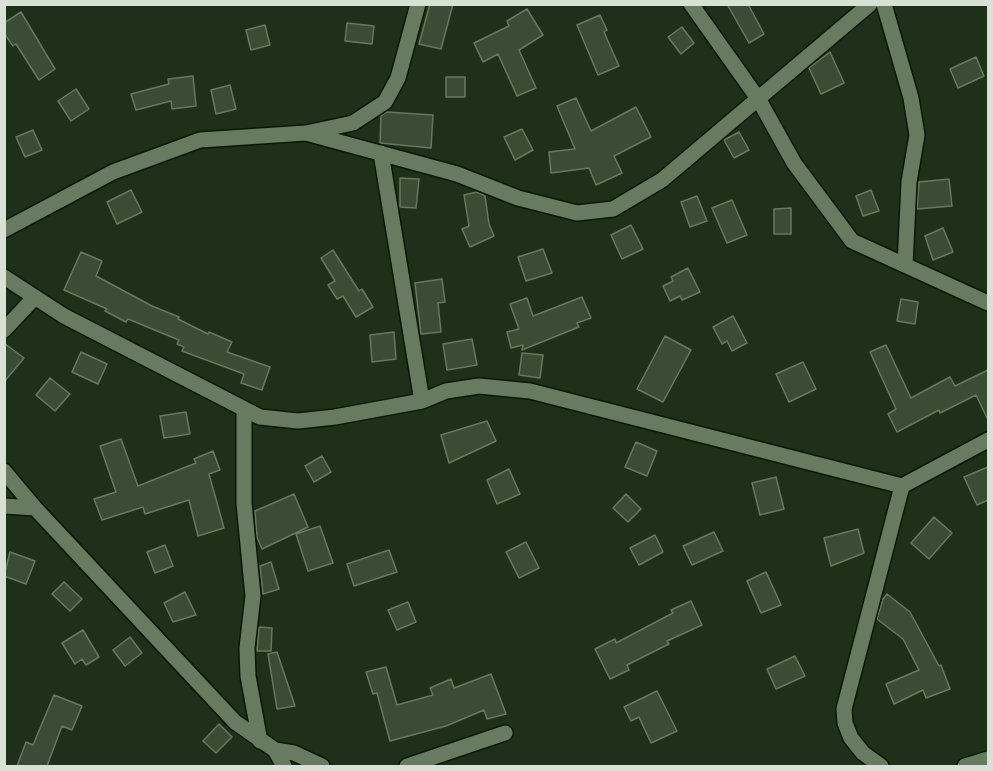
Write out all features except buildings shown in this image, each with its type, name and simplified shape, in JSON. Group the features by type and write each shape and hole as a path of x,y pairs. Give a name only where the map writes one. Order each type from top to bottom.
{"street":[{"path":"4,230 113,172 200,140 306,133 354,123 386,102 398,78 418,4"},
{"path":"691,4 759,100 794,163 852,241 988,303"},
{"path":"306,133 457,174 518,198 577,213 614,209 662,180 870,4"},
{"path":"884,4 911,98 917,135 909,183 905,265"},
{"path":"381,153 422,401"},
{"path":"4,277 64,316 260,417 298,421 422,401 446,391 479,386 530,391 902,486 988,440"},
{"path":"4,330 35,297"},
{"path":"244,410 244,503 253,596 247,648 248,676 260,741"},
{"path":"4,471 35,508 235,722 275,750 294,753 322,766"},
{"path":"881,766 863,753 852,738 845,723 844,709 902,486"},
{"path":"4,506 35,508"},
{"path":"407,766 505,733"},
{"path":"275,750 284,766"},
{"path":"964,766 988,759"}]}
